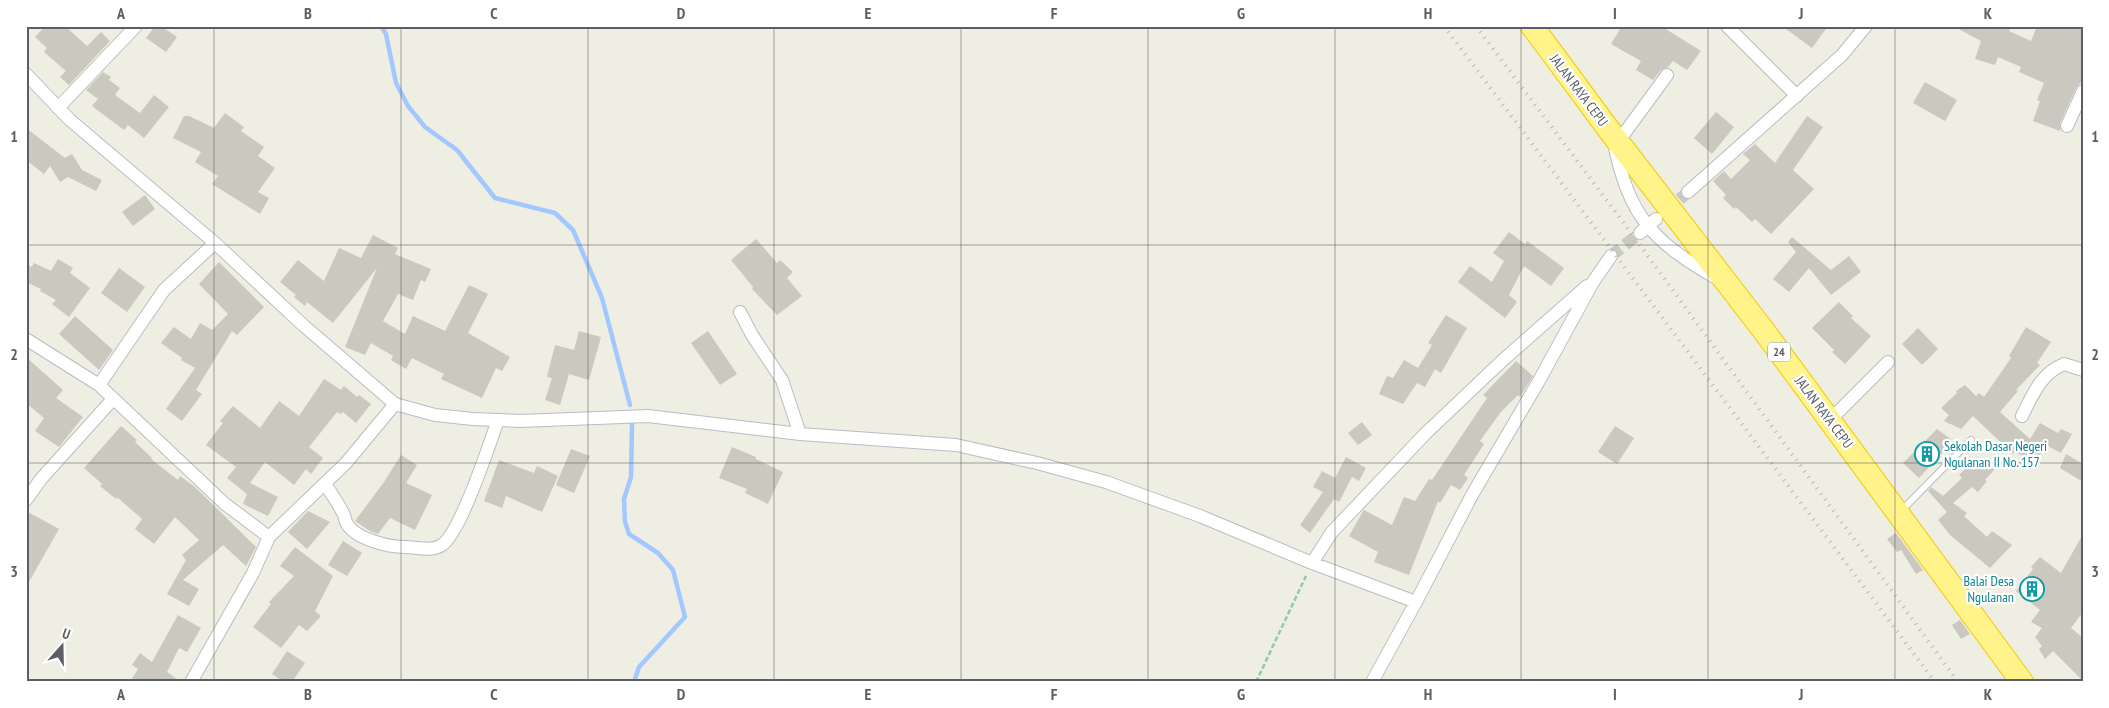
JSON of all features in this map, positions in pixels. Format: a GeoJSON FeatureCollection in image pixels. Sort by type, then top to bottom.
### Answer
{"type":"FeatureCollection","features":[{"type":"Feature","properties":{"kind":"highway","name":"JALAN RAYA CEPU"},"geometry":{"type":"LineString","coordinates":[[1538,29],[1615,138],[1729,285],[2022,682]]}},
{"type":"Feature","properties":{"kind":"street"},"geometry":{"type":"LineString","coordinates":[[58,108],[136,26]]}},
{"type":"Feature","properties":{"kind":"street"},"geometry":{"type":"LineString","coordinates":[[1727,26],[1797,96]]}},
{"type":"Feature","properties":{"kind":"street"},"geometry":{"type":"LineString","coordinates":[[1688,192],[1842,55],[1866,26]]}},
{"type":"Feature","properties":{"kind":"street"},"geometry":{"type":"LineString","coordinates":[[26,74],[70,120],[215,243],[303,325],[394,404],[435,415],[498,420],[520,421],[648,416],[800,434],[956,445],[1037,463],[1106,482],[1200,516],[1312,563],[1416,602]]}},
{"type":"Feature","properties":{"kind":"street"},"geometry":{"type":"LineString","coordinates":[[1667,75],[1615,138],[1626,190],[1635,209],[1648,226],[1681,255],[1729,285]]}},
{"type":"Feature","properties":{"kind":"street"},"geometry":{"type":"LineString","coordinates":[[2067,126],[2083,91]]}},
{"type":"Feature","properties":{"kind":"street"},"geometry":{"type":"LineString","coordinates":[[99,385],[164,290],[215,243]]}},
{"type":"Feature","properties":{"kind":"street"},"geometry":{"type":"LineString","coordinates":[[1372,682],[1472,495],[1540,379],[1593,282],[1611,256]]}},
{"type":"Feature","properties":{"kind":"street"},"geometry":{"type":"LineString","coordinates":[[1312,563],[1332,532],[1425,434],[1503,360],[1593,282]]}},
{"type":"Feature","properties":{"kind":"street"},"geometry":{"type":"LineString","coordinates":[[740,312],[752,335],[782,380],[800,434]]}},
{"type":"Feature","properties":{"kind":"street"},"geometry":{"type":"LineString","coordinates":[[26,339],[99,385],[225,504],[269,537]]}},
{"type":"Feature","properties":{"kind":"street"},"geometry":{"type":"LineString","coordinates":[[1830,420],[1888,362]]}},
{"type":"Feature","properties":{"kind":"street"},"geometry":{"type":"LineString","coordinates":[[2022,416],[2037,388],[2051,370],[2064,364],[2083,370]]}},
{"type":"Feature","properties":{"kind":"street"},"geometry":{"type":"LineString","coordinates":[[26,500],[41,479],[113,399]]}},
{"type":"Feature","properties":{"kind":"street"},"geometry":{"type":"LineString","coordinates":[[191,682],[254,573],[269,537],[346,463],[394,404]]}},
{"type":"Feature","properties":{"kind":"street"},"geometry":{"type":"LineString","coordinates":[[325,484],[344,514],[346,523],[353,530],[368,539],[394,548],[429,549],[442,545],[452,534],[461,517],[498,420]]}},
{"type":"Feature","properties":{"kind":"lane"},"geometry":{"type":"LineString","coordinates":[[1899,513],[1971,440]]}},
{"type":"Feature","properties":{"kind":"path"},"geometry":{"type":"LineString","coordinates":[[1256,682],[1312,563]]}},
{"type":"Feature","properties":{"kind":"building"},"geometry":{"type":"Polygon","coordinates":[[[45,26],[65,26],[87,46],[101,32],[110,41],[69,85],[60,77],[66,71],[44,52],[47,48],[35,37],[45,26]]]}},
{"type":"Feature","properties":{"kind":"building"},"geometry":{"type":"Polygon","coordinates":[[[155,26],[161,26],[177,37],[166,52],[146,38],[155,26]]]}},
{"type":"Feature","properties":{"kind":"building"},"geometry":{"type":"Polygon","coordinates":[[[1622,26],[1661,26],[1701,51],[1687,70],[1673,61],[1668,67],[1661,70],[1653,80],[1636,70],[1641,61],[1611,44],[1622,26]]]}},
{"type":"Feature","properties":{"kind":"building"},"geometry":{"type":"Polygon","coordinates":[[[1782,26],[1828,26],[1812,48],[1782,26]]]}},
{"type":"Feature","properties":{"kind":"building"},"geometry":{"type":"Polygon","coordinates":[[[1953,26],[2011,26],[2009,31],[2031,41],[2037,26],[2083,26],[2083,80],[2076,88],[2060,123],[2060,131],[2033,121],[2040,101],[2037,100],[2044,83],[2019,72],[2021,67],[1998,57],[1995,65],[1975,59],[1981,41],[1953,26]]]}},
{"type":"Feature","properties":{"kind":"building"},"geometry":{"type":"Polygon","coordinates":[[[103,72],[111,77],[109,80],[120,88],[115,95],[140,113],[154,95],[169,107],[144,138],[128,125],[124,130],[92,106],[98,99],[86,90],[103,72]]]}},
{"type":"Feature","properties":{"kind":"building"},"geometry":{"type":"Polygon","coordinates":[[[1925,82],[1957,100],[1945,121],[1913,103],[1925,82]]]}},
{"type":"Feature","properties":{"kind":"building"},"geometry":{"type":"Polygon","coordinates":[[[1716,112],[1734,127],[1712,154],[1694,138],[1716,112]]]}},
{"type":"Feature","properties":{"kind":"building"},"geometry":{"type":"Polygon","coordinates":[[[225,113],[244,127],[241,131],[264,147],[258,156],[275,168],[258,192],[269,198],[260,214],[212,184],[218,176],[195,162],[201,152],[173,138],[184,116],[189,116],[214,128],[225,113]]]}},
{"type":"Feature","properties":{"kind":"building"},"geometry":{"type":"Polygon","coordinates":[[[1807,116],[1823,127],[1793,170],[1814,189],[1771,234],[1755,219],[1752,222],[1736,207],[1734,209],[1723,198],[1726,195],[1713,181],[1724,171],[1731,179],[1750,160],[1743,154],[1755,144],[1775,163],[1807,116]]]}},
{"type":"Feature","properties":{"kind":"building"},"geometry":{"type":"Polygon","coordinates":[[[26,128],[65,158],[72,154],[82,170],[102,180],[96,191],[68,177],[60,182],[50,166],[44,174],[26,160],[26,128]]]}},
{"type":"Feature","properties":{"kind":"building"},"geometry":{"type":"Polygon","coordinates":[[[145,195],[155,209],[133,226],[122,212],[145,195]]]}},
{"type":"Feature","properties":{"kind":"building"},"geometry":{"type":"Polygon","coordinates":[[[1509,232],[1525,244],[1527,241],[1564,268],[1551,286],[1524,266],[1509,295],[1517,302],[1505,318],[1458,282],[1470,266],[1492,282],[1504,261],[1493,253],[1509,232]]]}},
{"type":"Feature","properties":{"kind":"building"},"geometry":{"type":"Polygon","coordinates":[[[373,235],[398,248],[395,254],[431,269],[425,282],[421,280],[413,300],[398,294],[383,321],[405,334],[413,316],[445,331],[469,285],[488,294],[468,333],[510,357],[502,371],[496,368],[482,398],[441,379],[444,374],[412,358],[406,369],[391,360],[393,356],[371,343],[365,355],[345,347],[377,268],[333,323],[307,302],[305,306],[294,297],[296,295],[280,282],[298,260],[324,281],[339,248],[361,258],[373,235]]]}},
{"type":"Feature","properties":{"kind":"building"},"geometry":{"type":"Polygon","coordinates":[[[1792,237],[1831,270],[1849,256],[1861,272],[1831,295],[1809,268],[1789,292],[1773,279],[1796,252],[1788,242],[1792,237]]]}},
{"type":"Feature","properties":{"kind":"building"},"geometry":{"type":"Polygon","coordinates":[[[756,239],[777,263],[780,260],[793,272],[787,278],[802,296],[777,315],[752,289],[753,287],[731,260],[756,239]]]}},
{"type":"Feature","properties":{"kind":"building"},"geometry":{"type":"Polygon","coordinates":[[[58,259],[73,268],[70,273],[90,288],[69,317],[52,304],[56,300],[40,291],[41,289],[26,282],[26,264],[32,267],[34,263],[51,271],[58,259]]]}},
{"type":"Feature","properties":{"kind":"building"},"geometry":{"type":"Polygon","coordinates":[[[219,262],[264,307],[237,335],[232,331],[196,390],[202,394],[182,421],[166,409],[195,368],[181,360],[182,358],[161,343],[174,327],[191,339],[200,323],[212,330],[228,314],[199,284],[219,262]]]}},
{"type":"Feature","properties":{"kind":"building"},"geometry":{"type":"Polygon","coordinates":[[[119,268],[145,287],[127,312],[101,293],[119,268]]]}},
{"type":"Feature","properties":{"kind":"building"},"geometry":{"type":"Polygon","coordinates":[[[1839,302],[1853,316],[1851,318],[1871,336],[1845,364],[1812,328],[1839,302]]]}},
{"type":"Feature","properties":{"kind":"building"},"geometry":{"type":"Polygon","coordinates":[[[1446,315],[1467,328],[1441,373],[1435,369],[1425,387],[1417,383],[1403,404],[1379,394],[1387,376],[1393,378],[1404,360],[1418,368],[1432,345],[1428,343],[1446,315]]]}},
{"type":"Feature","properties":{"kind":"building"},"geometry":{"type":"Polygon","coordinates":[[[75,316],[113,350],[99,370],[59,334],[75,316]]]}},
{"type":"Feature","properties":{"kind":"building"},"geometry":{"type":"Polygon","coordinates":[[[2026,327],[2051,342],[2037,363],[2040,365],[2016,390],[2018,391],[2000,412],[2030,439],[2040,423],[2058,433],[2061,429],[2072,434],[2061,453],[2046,445],[2036,462],[2015,452],[2013,454],[1973,416],[1961,429],[1944,421],[1949,415],[1941,408],[1957,393],[1956,391],[1965,385],[1976,396],[1979,393],[1984,397],[2011,358],[2009,356],[2026,327]]]}},
{"type":"Feature","properties":{"kind":"building"},"geometry":{"type":"Polygon","coordinates":[[[1918,328],[1938,349],[1922,365],[1902,344],[1918,328]]]}},
{"type":"Feature","properties":{"kind":"building"},"geometry":{"type":"Polygon","coordinates":[[[579,331],[601,337],[589,380],[569,374],[560,405],[545,400],[552,378],[547,377],[555,345],[574,350],[579,331]]]}},
{"type":"Feature","properties":{"kind":"building"},"geometry":{"type":"Polygon","coordinates":[[[708,331],[737,374],[720,385],[691,343],[708,331]]]}},
{"type":"Feature","properties":{"kind":"building"},"geometry":{"type":"Polygon","coordinates":[[[26,357],[63,390],[56,398],[83,417],[59,447],[35,431],[44,418],[26,403],[26,357]]]}},
{"type":"Feature","properties":{"kind":"building"},"geometry":{"type":"Polygon","coordinates":[[[1516,361],[1533,376],[1520,397],[1518,395],[1500,413],[1480,441],[1484,444],[1464,475],[1468,478],[1460,490],[1451,485],[1440,503],[1438,501],[1409,575],[1374,562],[1378,552],[1349,536],[1364,510],[1392,525],[1404,497],[1415,501],[1429,479],[1432,480],[1487,398],[1483,395],[1516,361]]]}},
{"type":"Feature","properties":{"kind":"building"},"geometry":{"type":"Polygon","coordinates":[[[324,379],[341,390],[344,386],[357,397],[359,395],[371,404],[356,423],[343,412],[341,414],[337,412],[309,447],[323,458],[311,474],[306,469],[294,485],[265,462],[250,483],[278,497],[268,516],[243,504],[247,494],[227,478],[236,467],[206,445],[223,423],[220,421],[233,406],[260,428],[279,401],[299,416],[324,379]]]}},
{"type":"Feature","properties":{"kind":"building"},"geometry":{"type":"Polygon","coordinates":[[[1362,422],[1372,435],[1358,445],[1348,433],[1362,422]]]}},
{"type":"Feature","properties":{"kind":"building"},"geometry":{"type":"Polygon","coordinates":[[[121,426],[137,440],[135,442],[151,459],[178,480],[180,476],[195,487],[256,547],[246,566],[223,545],[183,580],[199,589],[189,606],[167,594],[186,560],[182,555],[199,540],[175,517],[154,544],[135,529],[142,519],[117,497],[116,499],[100,486],[102,484],[84,468],[121,426]]]}},
{"type":"Feature","properties":{"kind":"building"},"geometry":{"type":"Polygon","coordinates":[[[1615,426],[1634,438],[1617,464],[1598,452],[1615,426]]]}},
{"type":"Feature","properties":{"kind":"building","name":"Sekolah Dasar Negeri Ngulanan II No. 157"},"geometry":{"type":"Polygon","coordinates":[[[1937,429],[1952,440],[1919,478],[1903,463],[1937,429]]]}},
{"type":"Feature","properties":{"kind":"building"},"geometry":{"type":"Polygon","coordinates":[[[732,447],[756,457],[756,459],[783,472],[768,504],[745,493],[747,489],[719,478],[732,447]]]}},
{"type":"Feature","properties":{"kind":"building"},"geometry":{"type":"Polygon","coordinates":[[[571,449],[590,456],[574,493],[556,485],[571,449]]]}},
{"type":"Feature","properties":{"kind":"building"},"geometry":{"type":"Polygon","coordinates":[[[2066,454],[2083,464],[2083,482],[2060,468],[2066,454]]]}},
{"type":"Feature","properties":{"kind":"building"},"geometry":{"type":"Polygon","coordinates":[[[401,455],[417,465],[406,483],[432,495],[415,530],[390,518],[378,534],[355,521],[401,455]]]}},
{"type":"Feature","properties":{"kind":"building"},"geometry":{"type":"Polygon","coordinates":[[[1346,457],[1366,468],[1359,481],[1352,477],[1339,502],[1334,499],[1310,533],[1300,525],[1323,492],[1313,487],[1322,471],[1335,478],[1346,457]]]}},
{"type":"Feature","properties":{"kind":"building"},"geometry":{"type":"Polygon","coordinates":[[[1977,457],[1995,469],[1985,480],[1987,481],[1978,492],[1972,487],[1953,503],[1967,513],[1964,516],[1987,537],[1992,531],[2012,545],[1990,568],[1950,535],[1938,520],[1947,512],[1928,491],[1931,487],[1943,496],[1962,478],[1959,475],[1977,457]]]}},
{"type":"Feature","properties":{"kind":"building"},"geometry":{"type":"Polygon","coordinates":[[[499,460],[534,473],[537,466],[558,476],[542,512],[506,496],[502,508],[484,501],[499,460]]]}},
{"type":"Feature","properties":{"kind":"building"},"geometry":{"type":"Polygon","coordinates":[[[308,511],[330,522],[307,549],[288,532],[308,511]]]}},
{"type":"Feature","properties":{"kind":"building"},"geometry":{"type":"Polygon","coordinates":[[[30,513],[59,529],[26,587],[26,519],[30,513]]]}},
{"type":"Feature","properties":{"kind":"building"},"geometry":{"type":"Polygon","coordinates":[[[1896,533],[1923,570],[1916,574],[1901,550],[1897,552],[1887,539],[1896,533]]]}},
{"type":"Feature","properties":{"kind":"building"},"geometry":{"type":"Polygon","coordinates":[[[2083,534],[2083,612],[2071,628],[2083,638],[2083,681],[2053,651],[2045,659],[2039,649],[2042,646],[2035,637],[2042,628],[2031,622],[2040,610],[2016,591],[2033,569],[2031,567],[2040,557],[2061,573],[2083,534]]]}},
{"type":"Feature","properties":{"kind":"building"},"geometry":{"type":"Polygon","coordinates":[[[343,541],[362,553],[347,576],[328,565],[343,541]]]}},
{"type":"Feature","properties":{"kind":"building"},"geometry":{"type":"Polygon","coordinates":[[[295,547],[333,576],[315,611],[321,616],[307,631],[299,625],[281,648],[253,627],[271,604],[269,602],[294,576],[280,566],[295,547]]]}},
{"type":"Feature","properties":{"kind":"building"},"geometry":{"type":"Polygon","coordinates":[[[178,615],[201,628],[187,652],[179,648],[167,672],[181,682],[130,682],[138,669],[132,665],[140,653],[152,662],[178,615]]]}},
{"type":"Feature","properties":{"kind":"building"},"geometry":{"type":"Polygon","coordinates":[[[1960,620],[1970,634],[1961,639],[1952,625],[1960,620]]]}},
{"type":"Feature","properties":{"kind":"building"},"geometry":{"type":"Polygon","coordinates":[[[287,651],[305,663],[292,682],[284,682],[272,674],[287,651]]]}},
{"type":"Feature","properties":{"kind":"waterway"},"geometry":{"type":"LineString","coordinates":[[381,26],[386,34],[396,83],[408,106],[425,127],[457,150],[495,198],[555,213],[573,230],[602,298],[630,405]]}},
{"type":"Feature","properties":{"kind":"waterway"},"geometry":{"type":"LineString","coordinates":[[632,425],[631,477],[624,499],[625,522],[629,534],[658,553],[673,570],[685,617],[639,667],[634,682]]}},
{"type":"Feature","properties":{"kind":"tunnel"},"geometry":{"type":"LineString","coordinates":[[1666,211],[1688,192]]}},
{"type":"Feature","properties":{"kind":"tunnel"},"geometry":{"type":"LineString","coordinates":[[1611,256],[1640,233]]}},
{"type":"Feature","properties":{"kind":"railway"},"geometry":{"type":"LineString","coordinates":[[1444,26],[1935,682]]}},
{"type":"Feature","properties":{"kind":"railway"},"geometry":{"type":"LineString","coordinates":[[1476,26],[1626,226],[1958,682]]}},
{"type":"Feature","properties":{"kind":"place","name":"Sekolah Dasar Negeri Ngulanan II No. 157"},"geometry":{"type":"Point","coordinates":[1927,454]}},
{"type":"Feature","properties":{"kind":"place","name":"Balai Desa Ngulanan"},"geometry":{"type":"Point","coordinates":[2032,589]}}]}
